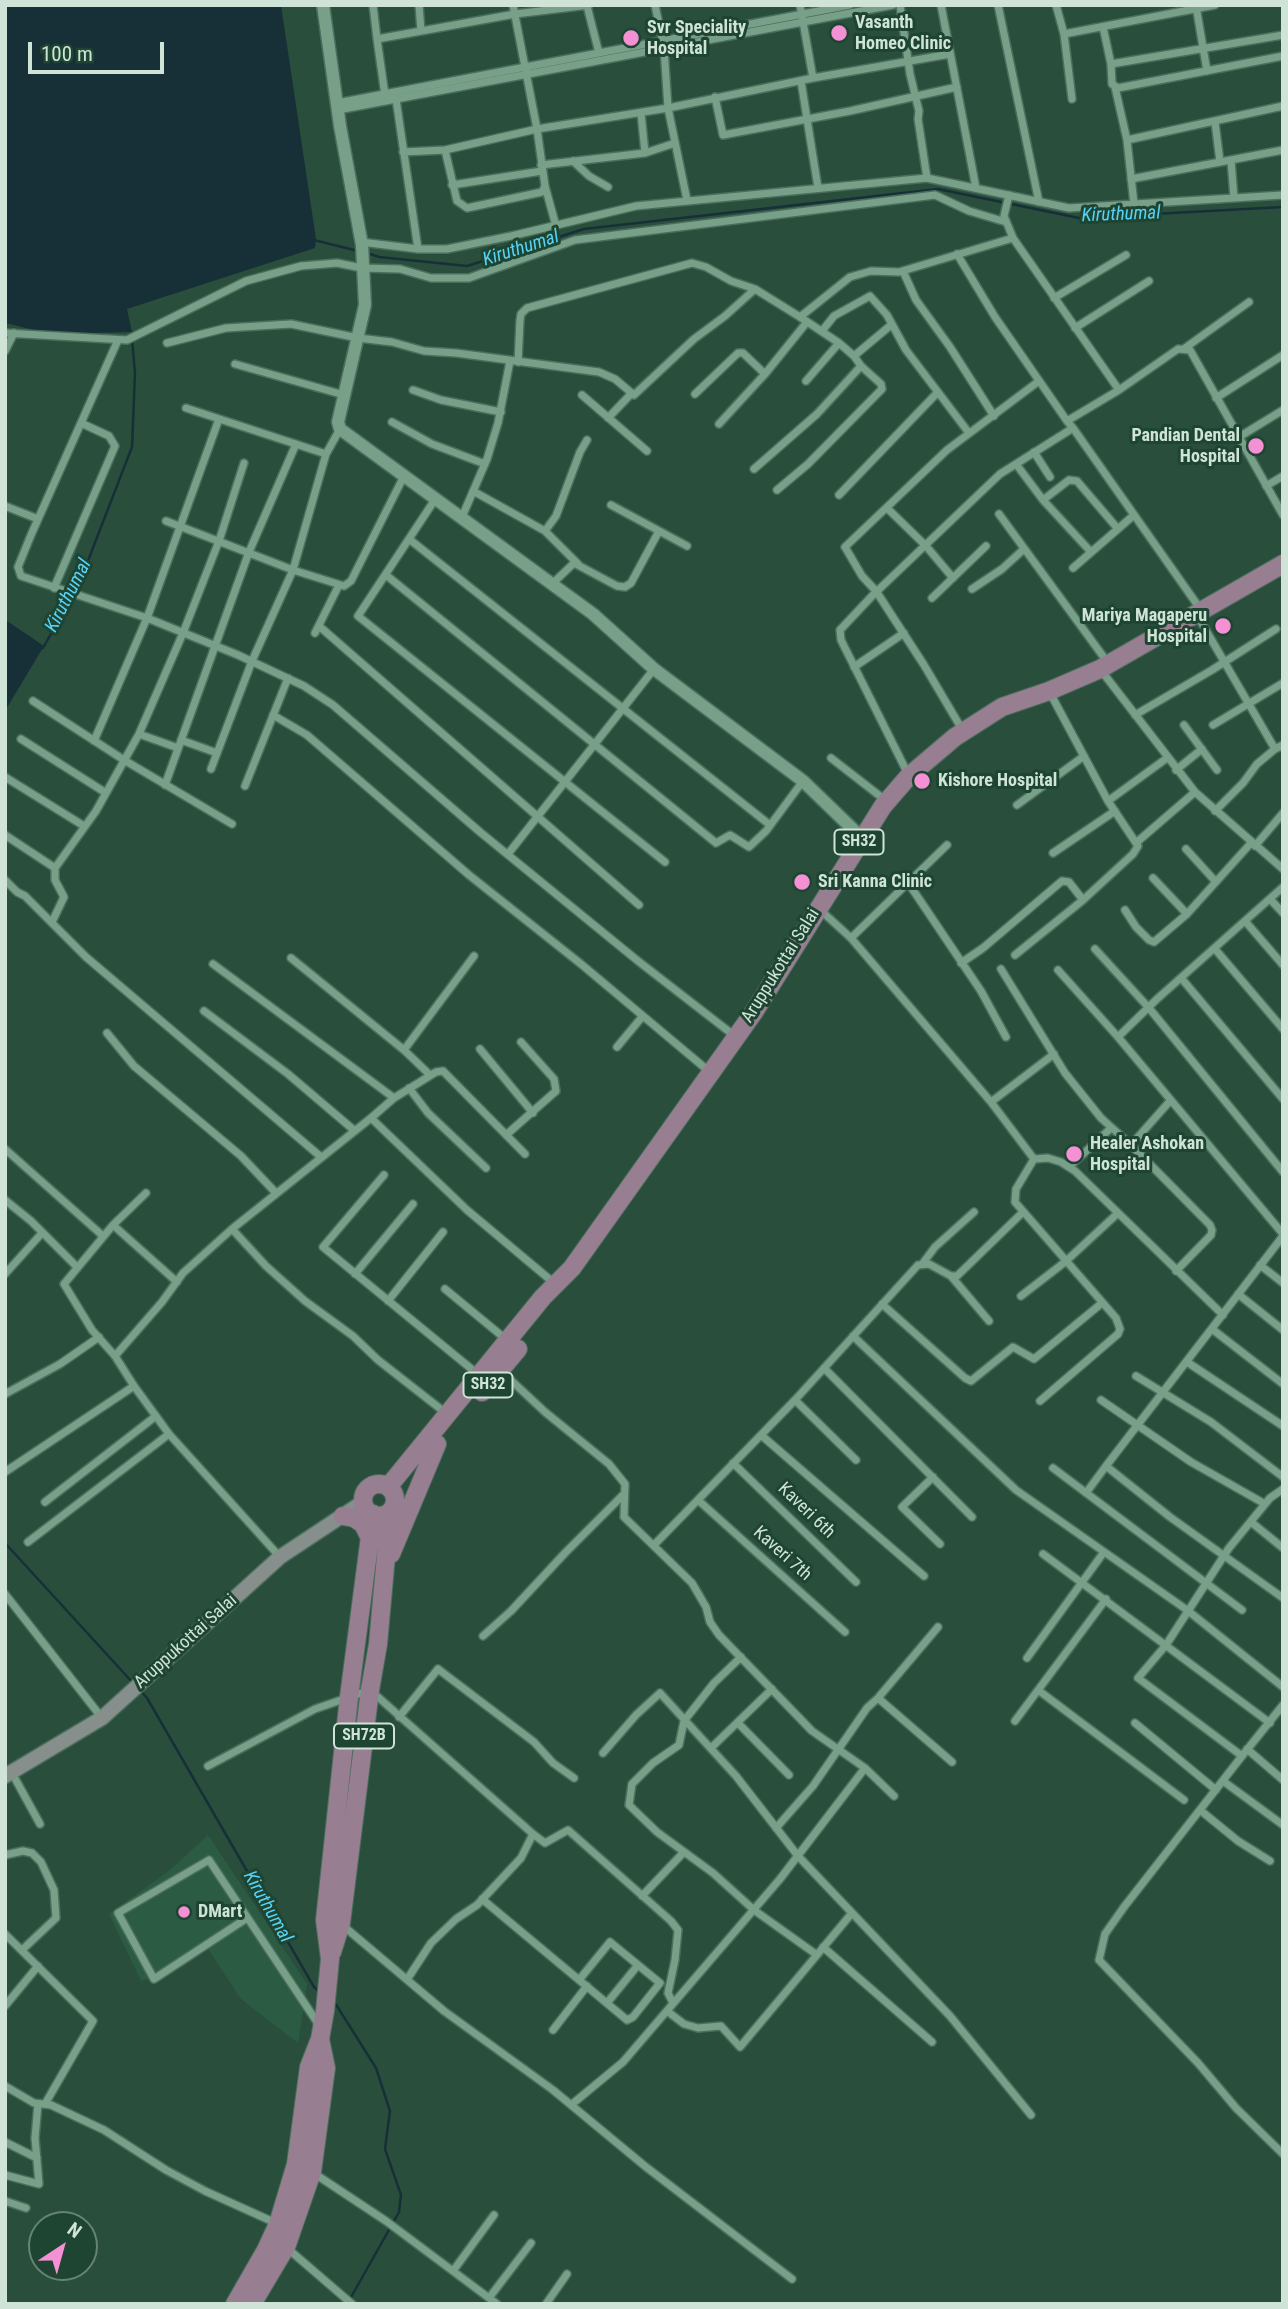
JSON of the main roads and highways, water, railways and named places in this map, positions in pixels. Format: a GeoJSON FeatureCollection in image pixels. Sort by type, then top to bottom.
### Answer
{"type":"FeatureCollection","features":[{"type":"Feature","properties":{"kind":"main road","name":"Aruppukottai Salai"},"geometry":{"type":"LineString","coordinates":[[382,1502],[447,1414],[555,1284],[572,1268],[737,1037],[862,838],[887,801],[909,776],[1002,707],[1049,691],[1104,666],[1283,564]]}},
{"type":"Feature","properties":{"kind":"main road","name":"Aruppukottai Salai"},"geometry":{"type":"LineString","coordinates":[[9,1775],[102,1718],[280,1557],[343,1516],[382,1502],[500,1371],[563,1290],[572,1268]]}},
{"type":"Feature","properties":{"kind":"main road"},"geometry":{"type":"LineString","coordinates":[[385,1569],[437,1444]]}},
{"type":"Feature","properties":{"kind":"main road","name":"SH72B"},"geometry":{"type":"LineString","coordinates":[[253,2304],[286,2247],[326,2068],[322,2026],[330,1959],[325,1920],[349,1697],[370,1538],[382,1502]]}},
{"type":"Feature","properties":{"kind":"main road","name":"SH72B"},"geometry":{"type":"LineString","coordinates":[[330,1959],[341,1923],[378,1644],[385,1569],[382,1502]]}},
{"type":"Feature","properties":{"kind":"main road"},"geometry":{"type":"LineString","coordinates":[[343,1516],[354,1518],[363,1524],[370,1538]]}},
{"type":"Feature","properties":{"kind":"main road","name":"SH72B"},"geometry":{"type":"LineString","coordinates":[[235,2304],[266,2250],[304,2168]]}},
{"type":"Feature","properties":{"kind":"water"},"geometry":{"type":"Polygon","coordinates":[[[5,5],[281,5],[316,239],[315,248],[127,309],[132,332],[51,334],[5,323],[5,5]]]}},
{"type":"Feature","properties":{"kind":"water"},"geometry":{"type":"Polygon","coordinates":[[[7,621],[44,646],[5,711],[5,623],[7,621]]]}},
{"type":"Feature","properties":{"kind":"waterway","name":"Kiruthumal"},"geometry":{"type":"LineString","coordinates":[[367,253],[379,257],[467,266],[584,229],[938,189],[1079,218],[1283,207]]}},
{"type":"Feature","properties":{"kind":"waterway","name":"Kiruthumal"},"geometry":{"type":"LineString","coordinates":[[314,240],[358,251]]}},
{"type":"Feature","properties":{"kind":"waterway","name":"Kiruthumal"},"geometry":{"type":"LineString","coordinates":[[43,648],[79,584],[132,447],[135,373],[132,339]]}},
{"type":"Feature","properties":{"kind":"waterway","name":"Kiruthumal"},"geometry":{"type":"LineString","coordinates":[[5,1543],[133,1683]]}},
{"type":"Feature","properties":{"kind":"waterway","name":"Kiruthumal"},"geometry":{"type":"LineString","coordinates":[[140,1690],[314,1987],[321,1993]]}},
{"type":"Feature","properties":{"kind":"waterway","name":"Kiruthumal"},"geometry":{"type":"LineString","coordinates":[[332,2001],[376,2068],[390,2111],[385,2149],[401,2195],[399,2212],[350,2299]]}},
{"type":"Feature","properties":{"kind":"place","name":"Vasanth Homeo Clinic"},"geometry":{"type":"Point","coordinates":[839,33]}},
{"type":"Feature","properties":{"kind":"place","name":"Svr Speciality Hospital"},"geometry":{"type":"Point","coordinates":[631,38]}},
{"type":"Feature","properties":{"kind":"place","name":"Pandian Dental Hospital"},"geometry":{"type":"Point","coordinates":[1256,446]}},
{"type":"Feature","properties":{"kind":"place","name":"Mariya Magaperu Hospital"},"geometry":{"type":"Point","coordinates":[1223,626]}},
{"type":"Feature","properties":{"kind":"place","name":"Kishore Hospital"},"geometry":{"type":"Point","coordinates":[922,781]}},
{"type":"Feature","properties":{"kind":"place","name":"Sri Kanna Clinic"},"geometry":{"type":"Point","coordinates":[802,882]}},
{"type":"Feature","properties":{"kind":"place","name":"Healer Ashokan Hospital"},"geometry":{"type":"Point","coordinates":[1074,1154]}},
{"type":"Feature","properties":{"kind":"place","name":"DMart"},"geometry":{"type":"Point","coordinates":[184,1912]}}]}
